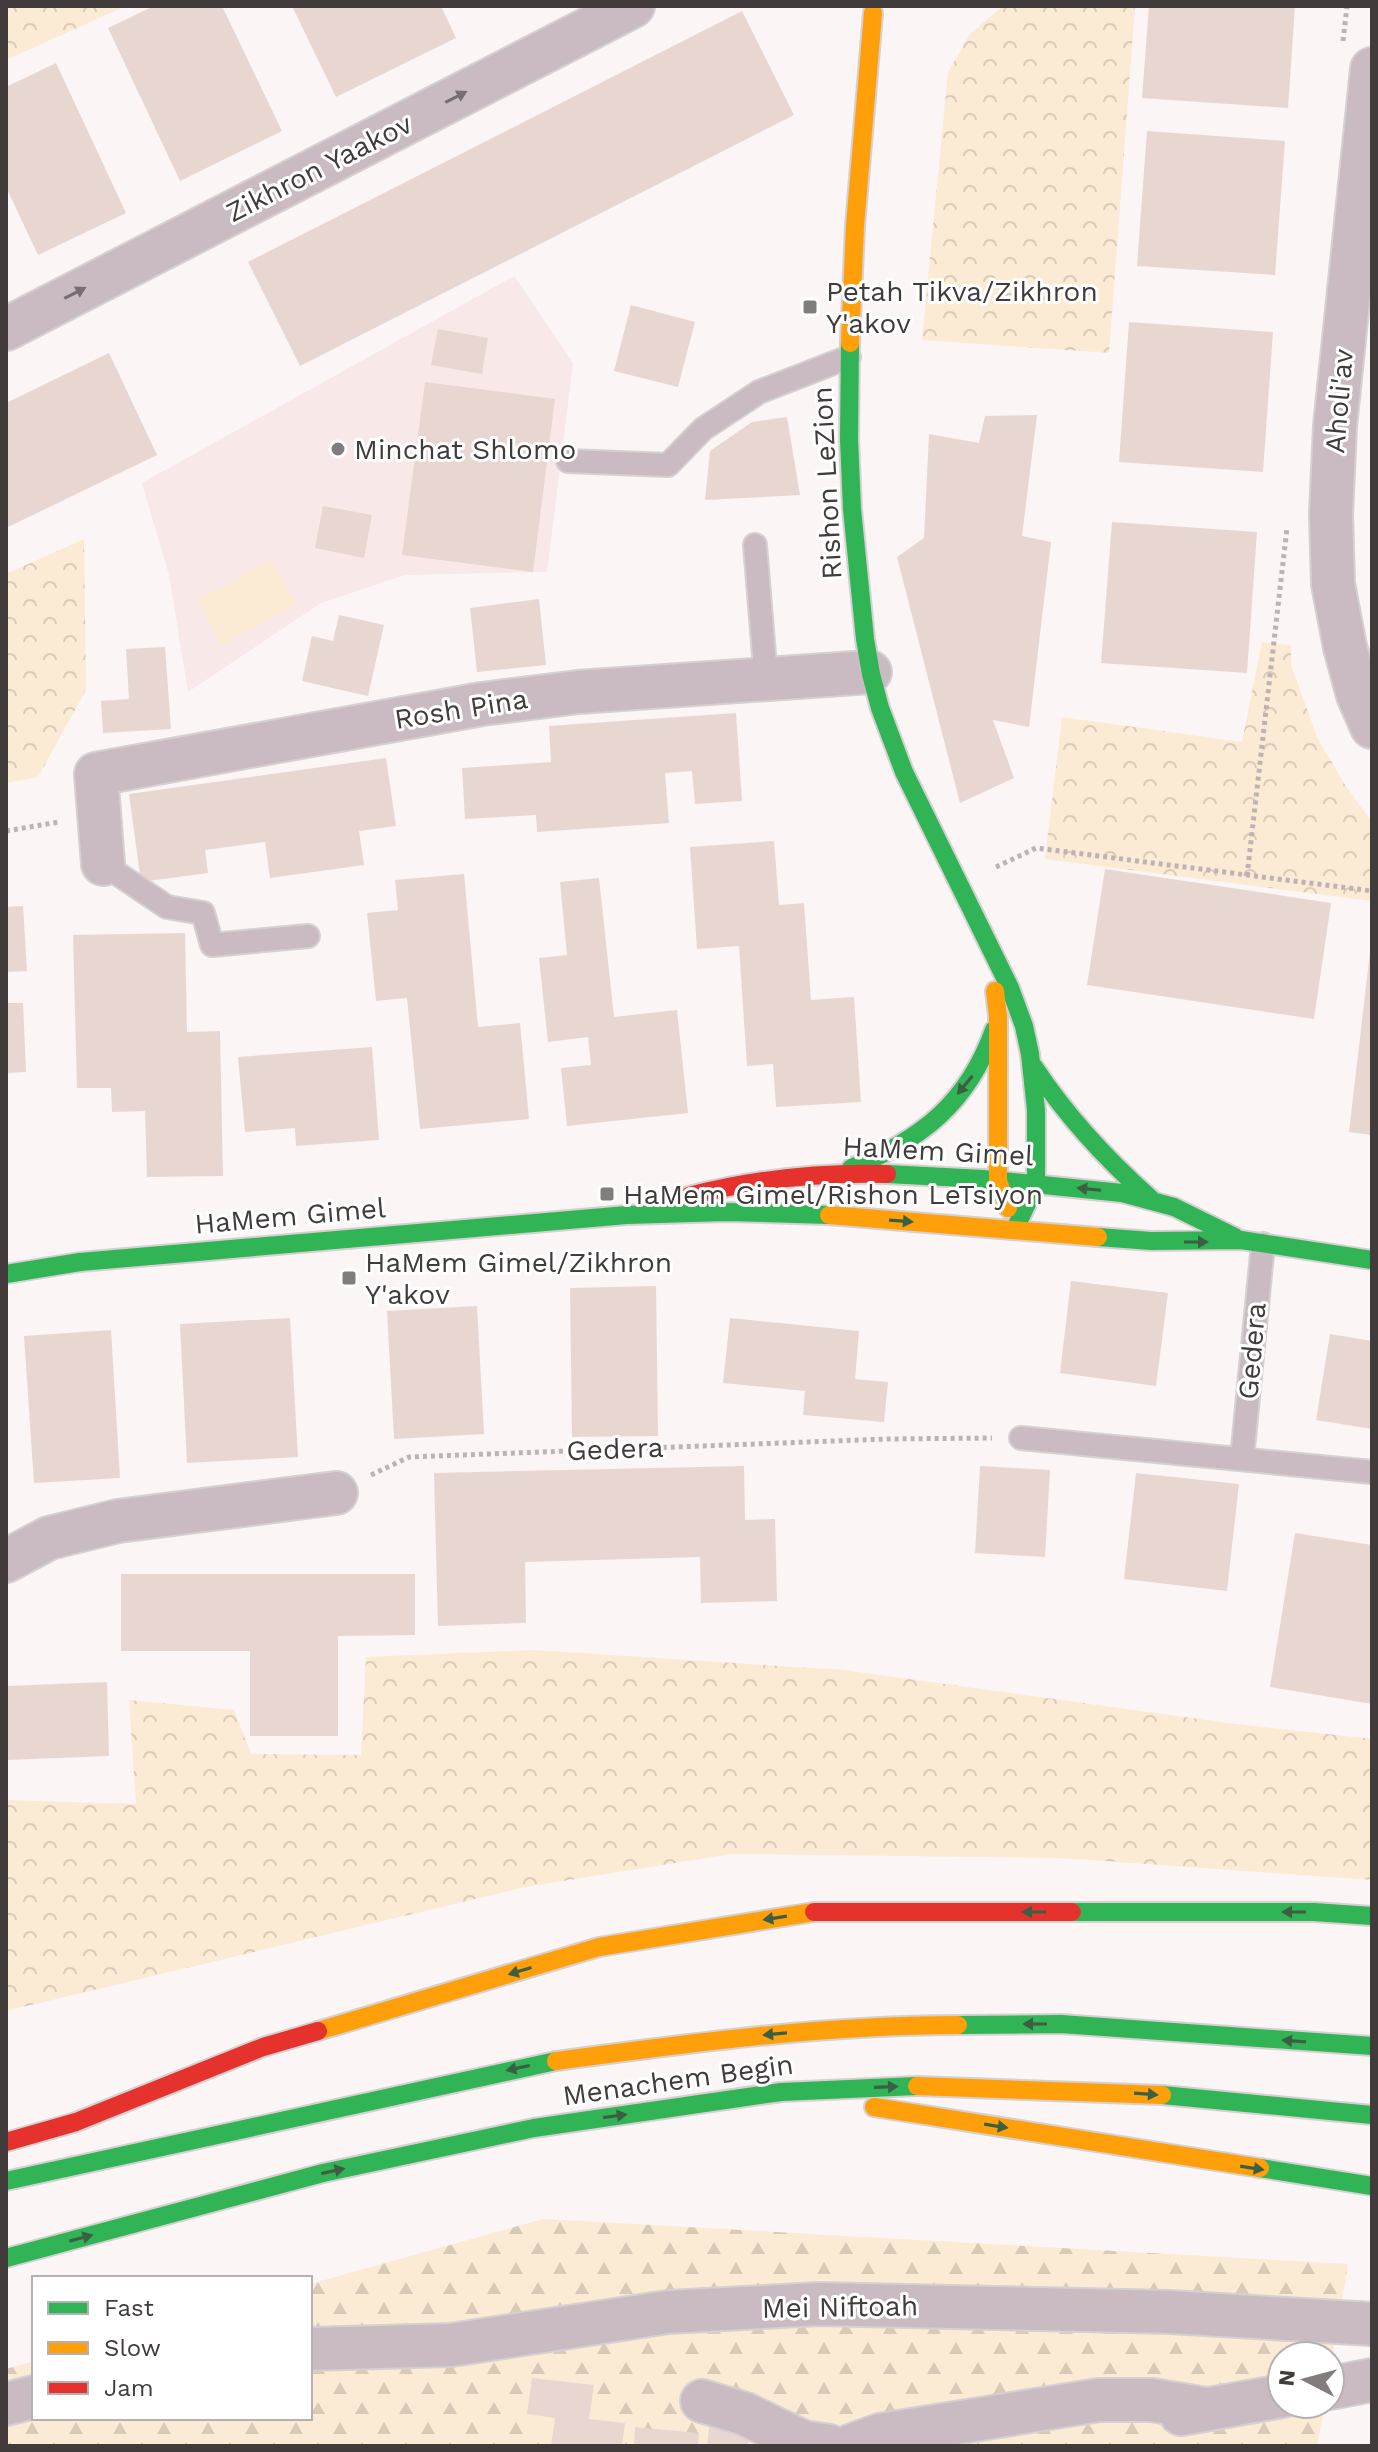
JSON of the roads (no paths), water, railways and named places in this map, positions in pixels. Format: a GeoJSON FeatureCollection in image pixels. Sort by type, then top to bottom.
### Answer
{"type":"FeatureCollection","features":[{"type":"Feature","properties":{"kind":"main road","name":"Rishon LeZion"},"geometry":{"type":"LineString","coordinates":[[849,10],[879,12],[855,227],[849,357],[848,461],[856,561],[870,672],[912,795],[1011,991],[1023,1024],[1032,1065],[1036,1110],[1035,1184],[1015,1229]]}},
{"type":"Feature","properties":{"kind":"main road","name":"Rishon LeZion"},"geometry":{"type":"LineString","coordinates":[[979,927],[989,956],[998,1016],[998,1181],[1015,1229]]}},
{"type":"Feature","properties":{"kind":"main road"},"geometry":{"type":"LineString","coordinates":[[842,1172],[901,1146],[944,1110],[975,1073],[988,1051],[998,1016]]}},
{"type":"Feature","properties":{"kind":"main road"},"geometry":{"type":"LineString","coordinates":[[1032,1065],[1051,1095],[1091,1145],[1151,1199]]}},
{"type":"Feature","properties":{"kind":"main road","name":"HaMem Gimel"},"geometry":{"type":"LineString","coordinates":[[627,1215],[746,1182],[795,1175],[894,1172],[1108,1191],[1151,1199],[1252,1242]]}},
{"type":"Feature","properties":{"kind":"main road","name":"HaMem Gimel"},"geometry":{"type":"LineString","coordinates":[[6,1274],[80,1262],[627,1215],[726,1212],[805,1213],[1151,1241],[1252,1242],[1372,1260]]}},
{"type":"Feature","properties":{"kind":"main road"},"geometry":{"type":"LineString","coordinates":[[6,2142],[76,2122],[263,2047],[599,1947],[676,1934],[815,1912],[1314,1912],[1372,1916]]}},
{"type":"Feature","properties":{"kind":"main road","name":"Menachem Begin"},"geometry":{"type":"LineString","coordinates":[[6,2181],[543,2063],[720,2039],[891,2025],[1061,2024],[1372,2046]]}},
{"type":"Feature","properties":{"kind":"main road","name":"Menachem Begin"},"geometry":{"type":"LineString","coordinates":[[6,2258],[323,2173],[534,2128],[781,2092],[931,2085],[1142,2093],[1372,2115]]}},
{"type":"Feature","properties":{"kind":"main road"},"geometry":{"type":"LineString","coordinates":[[781,2092],[1372,2186]]}},
{"type":"Feature","properties":{"kind":"street","name":"Zikhron Yaakov"},"geometry":{"type":"LineString","coordinates":[[6,329],[633,6]]}},
{"type":"Feature","properties":{"kind":"street","name":"Aholi'av"},"geometry":{"type":"LineString","coordinates":[[1372,69],[1335,426],[1331,514],[1333,584],[1348,659],[1358,695],[1372,727]]}},
{"type":"Feature","properties":{"kind":"street","name":"Rosh Pina"},"geometry":{"type":"LineString","coordinates":[[103,864],[96,774],[482,704],[578,692],[870,672]]}},
{"type":"Feature","properties":{"kind":"street"},"geometry":{"type":"LineString","coordinates":[[6,1561],[49,1538],[118,1521],[336,1493]]}},
{"type":"Feature","properties":{"kind":"street","name":"Mei Niftoah"},"geometry":{"type":"LineString","coordinates":[[312,2349],[451,2345],[668,2312],[819,2304],[1170,2312],[1372,2324]]}},
{"type":"Feature","properties":{"kind":"street"},"geometry":{"type":"LineString","coordinates":[[1346,2385],[1372,2380]]}},
{"type":"Feature","properties":{"kind":"street"},"geometry":{"type":"LineString","coordinates":[[6,2404],[32,2398]]}},
{"type":"Feature","properties":{"kind":"street"},"geometry":{"type":"LineString","coordinates":[[1147,2421],[1266,2399]]}},
{"type":"Feature","properties":{"kind":"street"},"geometry":{"type":"LineString","coordinates":[[850,2446],[880,2435],[1099,2400],[1152,2400],[1206,2409]]}},
{"type":"Feature","properties":{"kind":"street"},"geometry":{"type":"LineString","coordinates":[[702,2401],[745,2414],[803,2442],[829,2446]]}},
{"type":"Feature","properties":{"kind":"lane"},"geometry":{"type":"LineString","coordinates":[[568,461],[668,465],[703,429],[759,392],[849,357]]}},
{"type":"Feature","properties":{"kind":"lane"},"geometry":{"type":"LineString","coordinates":[[755,545],[766,679]]}},
{"type":"Feature","properties":{"kind":"lane"},"geometry":{"type":"LineString","coordinates":[[103,864],[167,907],[203,913],[212,945],[308,936]]}},
{"type":"Feature","properties":{"kind":"lane","name":"Gedera"},"geometry":{"type":"LineString","coordinates":[[1242,1458],[1252,1242]]}},
{"type":"Feature","properties":{"kind":"lane"},"geometry":{"type":"LineString","coordinates":[[1021,1438],[1372,1472]]}},
{"type":"Feature","properties":{"kind":"place","name":"Petah Tikva/Zikhron Y'akov"},"geometry":{"type":"Point","coordinates":[810,307]}},
{"type":"Feature","properties":{"kind":"place","name":"Minchat Shlomo"},"geometry":{"type":"Point","coordinates":[338,449]}},
{"type":"Feature","properties":{"kind":"place","name":"HaMem Gimel/Rishon LeTsiyon"},"geometry":{"type":"Point","coordinates":[607,1194]}},
{"type":"Feature","properties":{"kind":"place","name":"HaMem Gimel/Zikhron Y'akov"},"geometry":{"type":"Point","coordinates":[349,1278]}}]}
